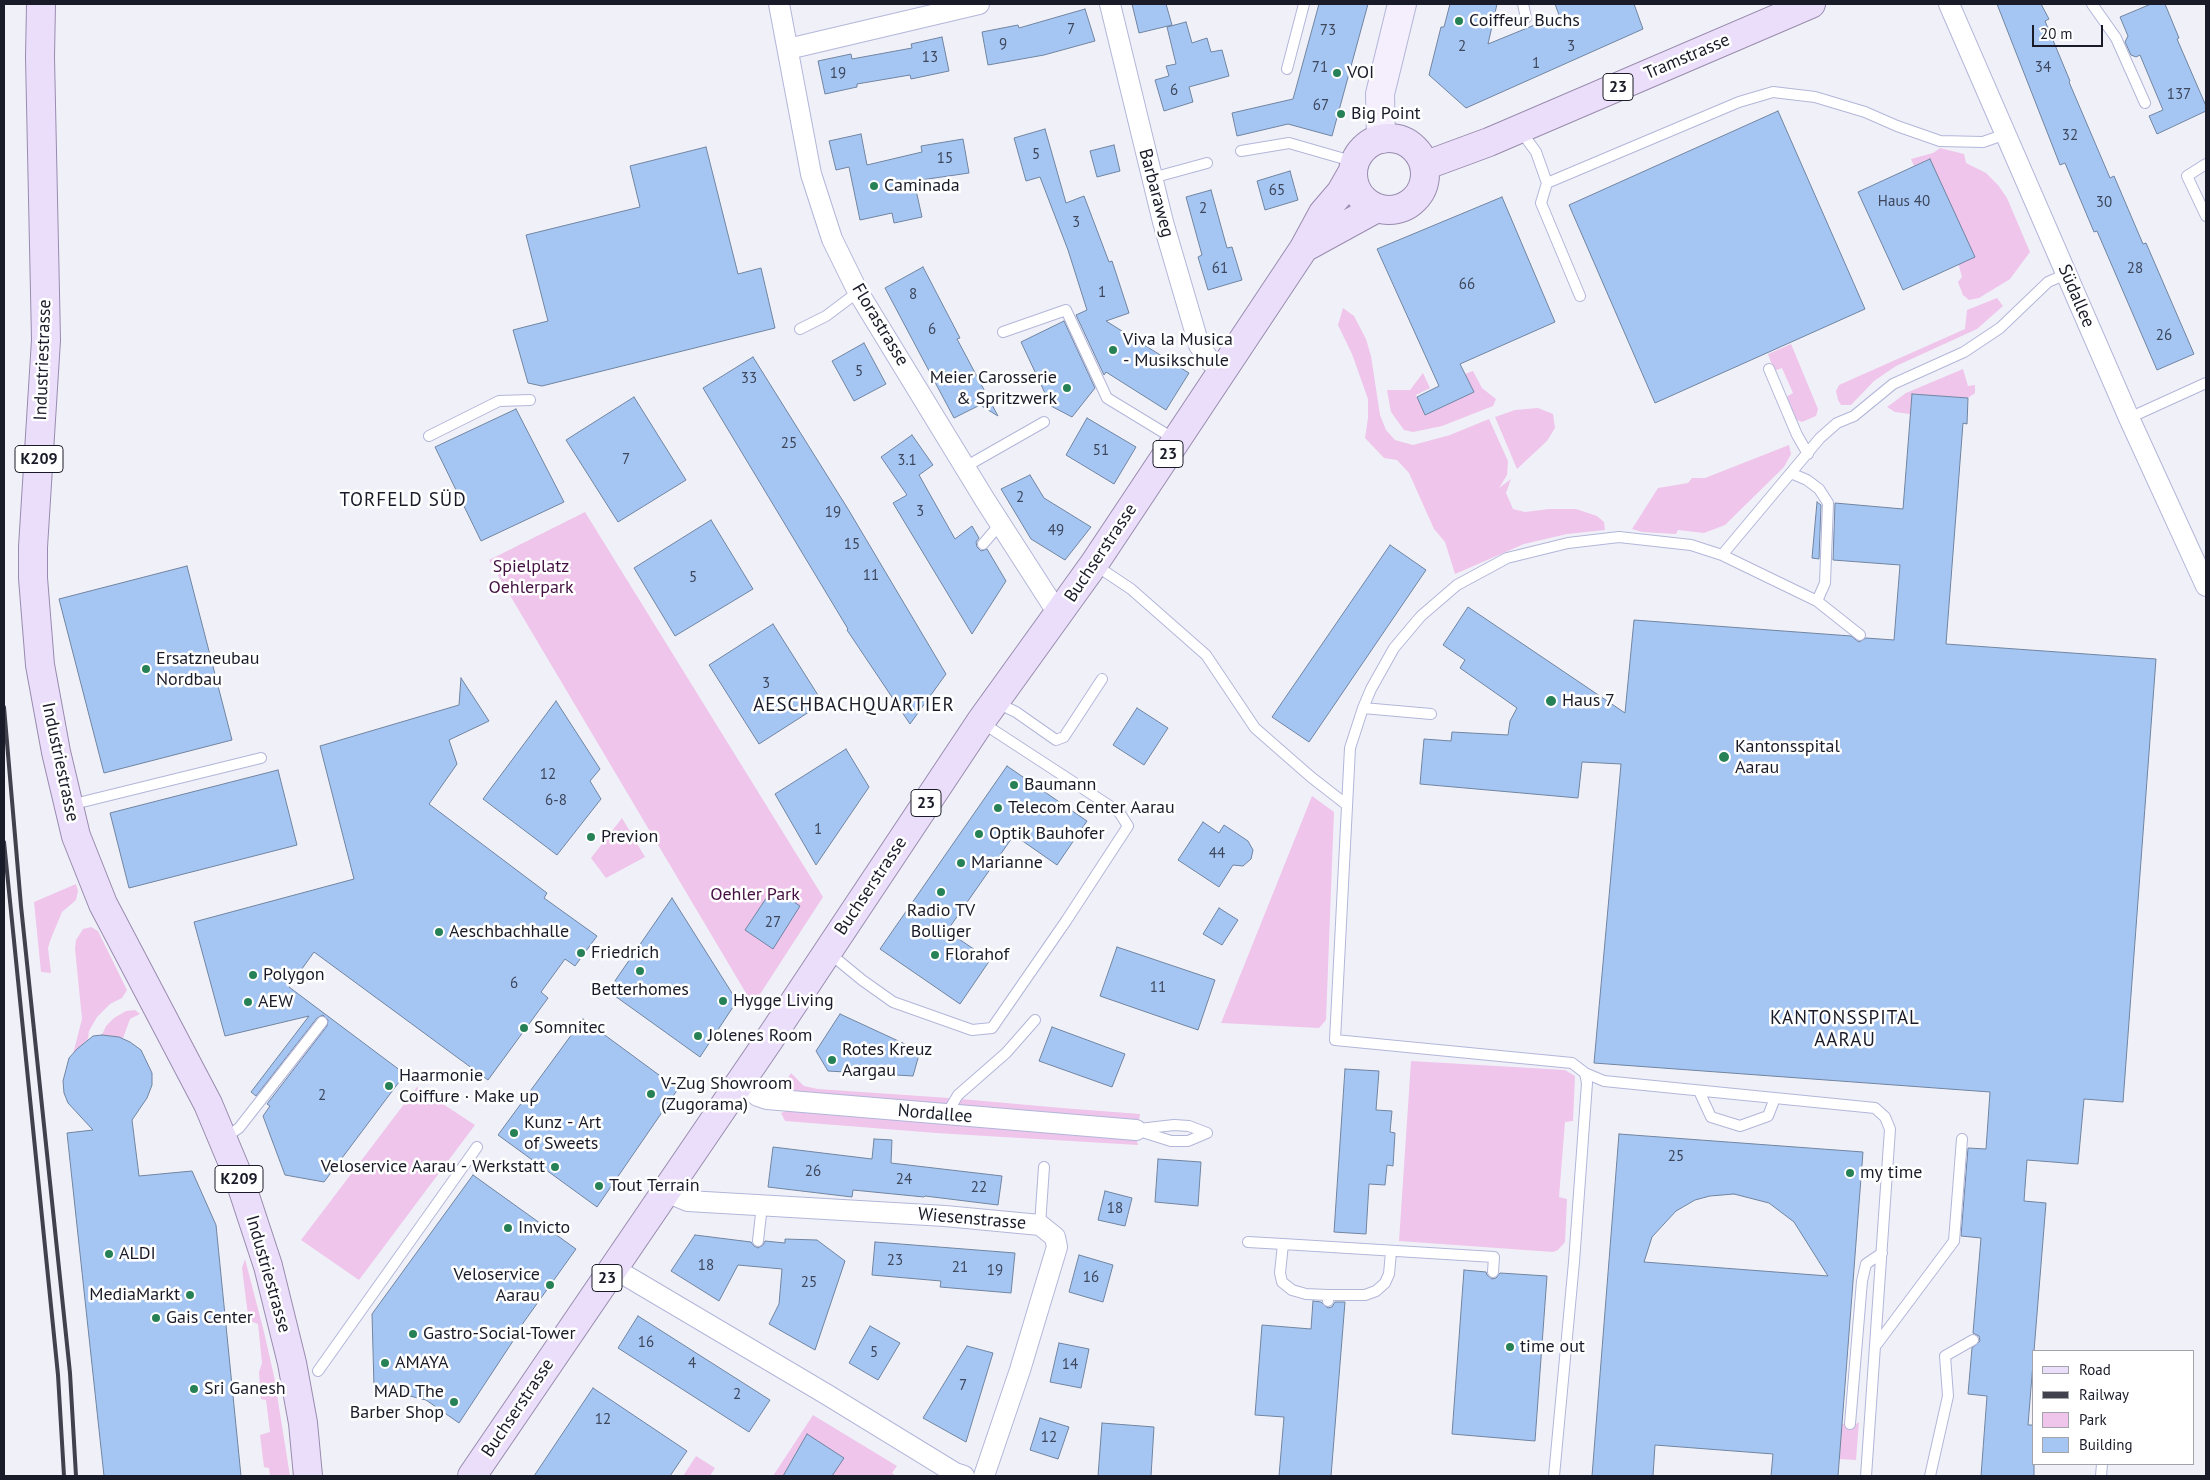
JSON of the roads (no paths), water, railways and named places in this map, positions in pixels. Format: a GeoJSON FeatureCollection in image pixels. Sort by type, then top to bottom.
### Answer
{"type":"FeatureCollection","features":[{"type":"Feature","properties":{"kind":"main road","name":"Industriestrasse"},"geometry":{"type":"LineString","coordinates":[[42,4],[40,58],[46,340],[33,546],[33,578],[40,665],[56,752],[76,836],[104,904],[208,1104],[239,1178],[270,1276],[292,1363],[310,1474]]}},
{"type":"Feature","properties":{"kind":"main road"},"geometry":{"type":"LineString","coordinates":[[1402,4],[1380,94],[1381,139],[1392,138],[1403,141],[1413,147],[1420,156],[1424,166]]}},
{"type":"Feature","properties":{"kind":"main road","name":"Tramstrasse"},"geometry":{"type":"LineString","coordinates":[[1424,166],[1519,129],[1811,4]]}},
{"type":"Feature","properties":{"kind":"main road","name":"23"},"geometry":{"type":"LineString","coordinates":[[1354,167],[1361,152],[1370,144],[1381,139]]}},
{"type":"Feature","properties":{"kind":"main road","name":"23"},"geometry":{"type":"LineString","coordinates":[[1377,208],[1396,210],[1413,201],[1424,185],[1424,166]]}},
{"type":"Feature","properties":{"kind":"main road"},"geometry":{"type":"LineString","coordinates":[[1354,167],[1354,183],[1359,194],[1377,208]]}},
{"type":"Feature","properties":{"kind":"main road","name":"Buchserstrasse"},"geometry":{"type":"LineString","coordinates":[[472,1476],[666,1192],[1026,656],[1059,615],[1094,564],[1304,248],[1354,167]]}},
{"type":"Feature","properties":{"kind":"main road","name":"Buchserstrasse"},"geometry":{"type":"LineString","coordinates":[[1304,248],[1377,208]]}},
{"type":"Feature","properties":{"kind":"street","name":"Florastrasse"},"geometry":{"type":"LineString","coordinates":[[779,4],[811,174],[821,210],[832,239],[858,292],[965,467],[1059,615]]}},
{"type":"Feature","properties":{"kind":"street"},"geometry":{"type":"LineString","coordinates":[[788,49],[979,4]]}},
{"type":"Feature","properties":{"kind":"street","name":"Barbaraweg"},"geometry":{"type":"LineString","coordinates":[[1110,4],[1152,178],[1199,345],[1210,361],[1222,372]]}},
{"type":"Feature","properties":{"kind":"street","name":"Südallee"},"geometry":{"type":"LineString","coordinates":[[1949,4],[2129,418],[2206,586]]}},
{"type":"Feature","properties":{"kind":"street","name":"Nordallee"},"geometry":{"type":"LineString","coordinates":[[740,1082],[758,1096],[767,1099],[1136,1130]]}},
{"type":"Feature","properties":{"kind":"street","name":"Wiesenstrasse"},"geometry":{"type":"LineString","coordinates":[[666,1192],[688,1201],[945,1216],[1040,1225],[1055,1236],[1058,1247],[1020,1370],[984,1476]]}},
{"type":"Feature","properties":{"kind":"street"},"geometry":{"type":"LineString","coordinates":[[613,1268],[820,1390],[955,1473],[964,1476]]}},
{"type":"Feature","properties":{"kind":"lane"},"geometry":{"type":"LineString","coordinates":[[1287,69],[1304,4]]}},
{"type":"Feature","properties":{"kind":"lane"},"geometry":{"type":"LineString","coordinates":[[1523,4],[1526,18]]}},
{"type":"Feature","properties":{"kind":"lane"},"geometry":{"type":"LineString","coordinates":[[2092,4],[2116,38],[2145,104]]}},
{"type":"Feature","properties":{"kind":"lane"},"geometry":{"type":"LineString","coordinates":[[1547,183],[1739,102],[1773,92],[1823,99],[1865,112],[1897,126],[1940,141],[1984,142],[2006,134]]}},
{"type":"Feature","properties":{"kind":"lane"},"geometry":{"type":"LineString","coordinates":[[1519,129],[1536,152],[1547,183],[1541,203],[1580,296]]}},
{"type":"Feature","properties":{"kind":"lane"},"geometry":{"type":"LineString","coordinates":[[1241,151],[1289,143],[1354,167]]}},
{"type":"Feature","properties":{"kind":"lane"},"geometry":{"type":"LineString","coordinates":[[1152,178],[1207,163]]}},
{"type":"Feature","properties":{"kind":"lane"},"geometry":{"type":"LineString","coordinates":[[2206,164],[2187,176],[2206,216]]}},
{"type":"Feature","properties":{"kind":"lane"},"geometry":{"type":"LineString","coordinates":[[1722,555],[1793,474],[1820,438],[1837,423],[1860,412],[1893,384],[1964,352],[2000,328],[2048,282],[2066,274]]}},
{"type":"Feature","properties":{"kind":"lane"},"geometry":{"type":"LineString","coordinates":[[800,329],[826,316],[858,292]]}},
{"type":"Feature","properties":{"kind":"lane"},"geometry":{"type":"LineString","coordinates":[[1003,332],[1066,310],[1106,398],[1176,440]]}},
{"type":"Feature","properties":{"kind":"lane"},"geometry":{"type":"LineString","coordinates":[[1769,369],[1796,436],[1808,454]]}},
{"type":"Feature","properties":{"kind":"lane"},"geometry":{"type":"LineString","coordinates":[[2129,418],[2206,383]]}},
{"type":"Feature","properties":{"kind":"lane"},"geometry":{"type":"LineString","coordinates":[[429,436],[499,401],[530,400]]}},
{"type":"Feature","properties":{"kind":"lane"},"geometry":{"type":"LineString","coordinates":[[965,467],[1044,422]]}},
{"type":"Feature","properties":{"kind":"lane"},"geometry":{"type":"LineString","coordinates":[[1793,474],[1807,480],[1819,489],[1828,503],[1825,582],[1817,601]]}},
{"type":"Feature","properties":{"kind":"lane"},"geometry":{"type":"LineString","coordinates":[[983,544],[1001,524]]}},
{"type":"Feature","properties":{"kind":"lane"},"geometry":{"type":"LineString","coordinates":[[1860,635],[1817,601],[1722,555],[1692,545],[1619,537],[1568,543],[1507,558],[1457,585],[1421,616],[1394,648],[1371,689],[1350,748],[1336,1040],[1572,1063],[1585,1073],[1604,1081],[1875,1108],[1885,1117],[1890,1129],[1866,1476]]}},
{"type":"Feature","properties":{"kind":"lane"},"geometry":{"type":"LineString","coordinates":[[1094,564],[1131,589],[1206,655],[1255,728],[1311,777],[1347,805]]}},
{"type":"Feature","properties":{"kind":"lane"},"geometry":{"type":"LineString","coordinates":[[988,712],[1016,712],[1056,740],[1064,737],[1102,679]]}},
{"type":"Feature","properties":{"kind":"lane"},"geometry":{"type":"LineString","coordinates":[[1363,708],[1431,714]]}},
{"type":"Feature","properties":{"kind":"lane"},"geometry":{"type":"LineString","coordinates":[[827,951],[862,980],[893,1002],[972,1030],[992,1028],[1066,921],[1128,826],[1119,812],[988,712]]}},
{"type":"Feature","properties":{"kind":"lane"},"geometry":{"type":"LineString","coordinates":[[69,805],[261,758]]}},
{"type":"Feature","properties":{"kind":"lane"},"geometry":{"type":"LineString","coordinates":[[946,1115],[958,1095],[1006,1053],[1035,1020]]}},
{"type":"Feature","properties":{"kind":"lane"},"geometry":{"type":"LineString","coordinates":[[223,1139],[244,1121],[322,1022]]}},
{"type":"Feature","properties":{"kind":"lane"},"geometry":{"type":"LineString","coordinates":[[1554,1476],[1575,1252],[1588,1083],[1585,1073]]}},
{"type":"Feature","properties":{"kind":"lane"},"geometry":{"type":"LineString","coordinates":[[1699,1091],[1711,1117],[1740,1126],[1768,1116],[1775,1098]]}},
{"type":"Feature","properties":{"kind":"lane"},"geometry":{"type":"LineString","coordinates":[[1174,1125],[1189,1126],[1207,1133],[1188,1141],[1171,1141],[1136,1130],[1174,1125]]}},
{"type":"Feature","properties":{"kind":"lane"},"geometry":{"type":"LineString","coordinates":[[1876,1344],[1954,1241],[1962,1138]]}},
{"type":"Feature","properties":{"kind":"lane"},"geometry":{"type":"LineString","coordinates":[[318,1371],[478,1147]]}},
{"type":"Feature","properties":{"kind":"lane"},"geometry":{"type":"LineString","coordinates":[[1040,1225],[1044,1167]]}},
{"type":"Feature","properties":{"kind":"lane"},"geometry":{"type":"LineString","coordinates":[[758,1241],[762,1205]]}},
{"type":"Feature","properties":{"kind":"lane"},"geometry":{"type":"LineString","coordinates":[[1248,1242],[1494,1257],[1493,1272]]}},
{"type":"Feature","properties":{"kind":"lane"},"geometry":{"type":"LineString","coordinates":[[1283,1244],[1280,1274],[1282,1282],[1292,1290],[1328,1298],[1365,1295],[1376,1291],[1386,1283],[1389,1274],[1391,1252]]}},
{"type":"Feature","properties":{"kind":"lane"},"geometry":{"type":"LineString","coordinates":[[1850,1424],[1862,1281],[1866,1264],[1882,1254]]}},
{"type":"Feature","properties":{"kind":"lane"},"geometry":{"type":"LineString","coordinates":[[1930,1476],[1948,1396],[1945,1356],[1973,1340]]}},
{"type":"Feature","properties":{"kind":"railway"},"geometry":{"type":"LineString","coordinates":[[4,707],[21,906],[70,1373],[76,1476]]}},
{"type":"Feature","properties":{"kind":"railway"},"geometry":{"type":"LineString","coordinates":[[4,842],[58,1375],[64,1476]]}},
{"type":"Feature","properties":{"kind":"place","name":"Coiffeur Buchs"},"geometry":{"type":"Point","coordinates":[1459,21]}},
{"type":"Feature","properties":{"kind":"place","name":"VOI"},"geometry":{"type":"Point","coordinates":[1337,73]}},
{"type":"Feature","properties":{"kind":"place","name":"Big Point"},"geometry":{"type":"Point","coordinates":[1341,114]}},
{"type":"Feature","properties":{"kind":"place","name":"Caminada"},"geometry":{"type":"Point","coordinates":[874,186]}},
{"type":"Feature","properties":{"kind":"place","name":"Viva la Musica - Musikschule"},"geometry":{"type":"Point","coordinates":[1113,350]}},
{"type":"Feature","properties":{"kind":"place","name":"Meier Carosserie & Spritzwerk"},"geometry":{"type":"Point","coordinates":[1067,388]}},
{"type":"Feature","properties":{"kind":"place","name":"Ersatzneubau Nordbau"},"geometry":{"type":"Point","coordinates":[146,669]}},
{"type":"Feature","properties":{"kind":"place","name":"Haus 7"},"geometry":{"type":"Point","coordinates":[1551,701]}},
{"type":"Feature","properties":{"kind":"place","name":"Kantonsspital Aarau"},"geometry":{"type":"Point","coordinates":[1724,757]}},
{"type":"Feature","properties":{"kind":"place","name":"Baumann"},"geometry":{"type":"Point","coordinates":[1014,785]}},
{"type":"Feature","properties":{"kind":"place","name":"Telecom Center Aarau"},"geometry":{"type":"Point","coordinates":[998,808]}},
{"type":"Feature","properties":{"kind":"place","name":"Optik Bauhofer"},"geometry":{"type":"Point","coordinates":[979,834]}},
{"type":"Feature","properties":{"kind":"place","name":"Previon"},"geometry":{"type":"Point","coordinates":[591,837]}},
{"type":"Feature","properties":{"kind":"place","name":"Marianne"},"geometry":{"type":"Point","coordinates":[961,863]}},
{"type":"Feature","properties":{"kind":"place","name":"Radio TV Bolliger"},"geometry":{"type":"Point","coordinates":[941,892]}},
{"type":"Feature","properties":{"kind":"place","name":"Aeschbachhalle"},"geometry":{"type":"Point","coordinates":[439,932]}},
{"type":"Feature","properties":{"kind":"place","name":"Friedrich"},"geometry":{"type":"Point","coordinates":[581,953]}},
{"type":"Feature","properties":{"kind":"place","name":"Florahof"},"geometry":{"type":"Point","coordinates":[935,955]}},
{"type":"Feature","properties":{"kind":"place","name":"Betterhomes"},"geometry":{"type":"Point","coordinates":[640,971]}},
{"type":"Feature","properties":{"kind":"place","name":"Polygon"},"geometry":{"type":"Point","coordinates":[253,975]}},
{"type":"Feature","properties":{"kind":"place","name":"Hygge Living"},"geometry":{"type":"Point","coordinates":[723,1001]}},
{"type":"Feature","properties":{"kind":"place","name":"AEW"},"geometry":{"type":"Point","coordinates":[248,1002]}},
{"type":"Feature","properties":{"kind":"place","name":"Somnitec"},"geometry":{"type":"Point","coordinates":[524,1028]}},
{"type":"Feature","properties":{"kind":"place","name":"Jolenes Room"},"geometry":{"type":"Point","coordinates":[698,1036]}},
{"type":"Feature","properties":{"kind":"place","name":"Rotes Kreuz Aargau"},"geometry":{"type":"Point","coordinates":[832,1060]}},
{"type":"Feature","properties":{"kind":"place","name":"Haarmonie Coiffure · Make up"},"geometry":{"type":"Point","coordinates":[389,1086]}},
{"type":"Feature","properties":{"kind":"place","name":"V-Zug Showroom (Zugorama)"},"geometry":{"type":"Point","coordinates":[651,1094]}},
{"type":"Feature","properties":{"kind":"place","name":"Kunz - Art of Sweets"},"geometry":{"type":"Point","coordinates":[514,1133]}},
{"type":"Feature","properties":{"kind":"place","name":"Veloservice Aarau - Werkstatt"},"geometry":{"type":"Point","coordinates":[555,1167]}},
{"type":"Feature","properties":{"kind":"place","name":"my time"},"geometry":{"type":"Point","coordinates":[1850,1173]}},
{"type":"Feature","properties":{"kind":"place","name":"Tout Terrain"},"geometry":{"type":"Point","coordinates":[599,1186]}},
{"type":"Feature","properties":{"kind":"place","name":"Invicto"},"geometry":{"type":"Point","coordinates":[508,1228]}},
{"type":"Feature","properties":{"kind":"place","name":"ALDI"},"geometry":{"type":"Point","coordinates":[109,1254]}},
{"type":"Feature","properties":{"kind":"place","name":"Veloservice Aarau"},"geometry":{"type":"Point","coordinates":[550,1285]}},
{"type":"Feature","properties":{"kind":"place","name":"MediaMarkt"},"geometry":{"type":"Point","coordinates":[190,1295]}},
{"type":"Feature","properties":{"kind":"place","name":"Gais Center"},"geometry":{"type":"Point","coordinates":[156,1318]}},
{"type":"Feature","properties":{"kind":"place","name":"Gastro-Social-Tower"},"geometry":{"type":"Point","coordinates":[413,1334]}},
{"type":"Feature","properties":{"kind":"place","name":"time out"},"geometry":{"type":"Point","coordinates":[1510,1347]}},
{"type":"Feature","properties":{"kind":"place","name":"AMAYA"},"geometry":{"type":"Point","coordinates":[385,1363]}},
{"type":"Feature","properties":{"kind":"place","name":"Sri Ganesh"},"geometry":{"type":"Point","coordinates":[194,1389]}},
{"type":"Feature","properties":{"kind":"place","name":"MAD The Barber Shop"},"geometry":{"type":"Point","coordinates":[454,1402]}},
{"type":"Feature","properties":{"kind":"district","name":"TORFELD SÜD"},"geometry":{"type":"Point","coordinates":[403,501]}},
{"type":"Feature","properties":{"kind":"district","name":"AESCHBACHQUARTIER"},"geometry":{"type":"Point","coordinates":[854,706]}},
{"type":"Feature","properties":{"kind":"district","name":"KANTONSSPITAL AARAU"},"geometry":{"type":"Point","coordinates":[1845,1030]}},
{"type":"Feature","properties":{"kind":"park label","name":"Spielplatz Oehlerpark"},"geometry":{"type":"Point","coordinates":[531,577]}},
{"type":"Feature","properties":{"kind":"park label","name":"Oehler Park"},"geometry":{"type":"Point","coordinates":[755,895]}}]}
